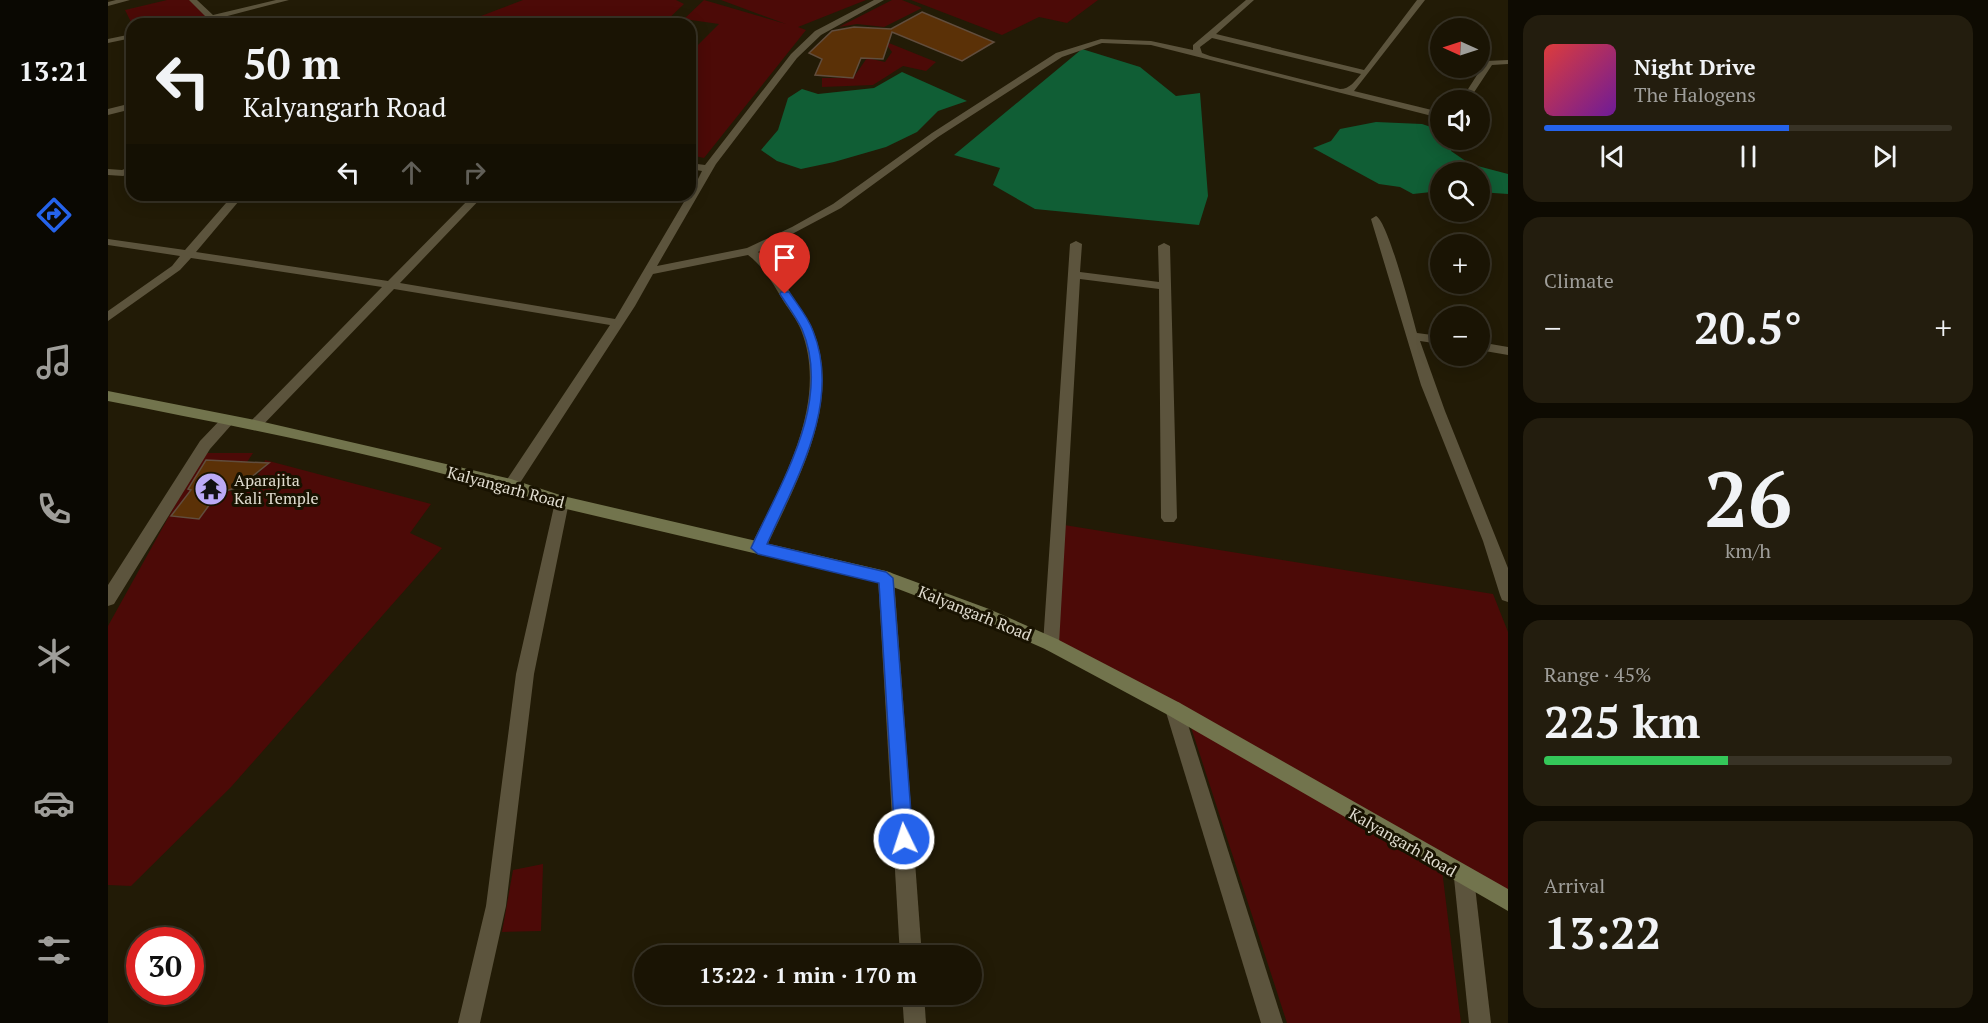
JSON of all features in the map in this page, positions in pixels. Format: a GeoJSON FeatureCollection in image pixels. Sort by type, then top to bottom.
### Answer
{"type":"FeatureCollection","features":[{"type":"Feature","properties":{"kind":"main road","name":"Kalyangarh Road"},"geometry":{"type":"LineString","coordinates":[[108,396],[255,425],[511,485],[562,502],[886,578],[983,614],[1051,644],[1174,709],[1464,878],[1508,901]]}},
{"type":"Feature","properties":{"kind":"street"},"geometry":{"type":"LineString","coordinates":[[108,4],[126,0]]}},
{"type":"Feature","properties":{"kind":"street"},"geometry":{"type":"LineString","coordinates":[[193,0],[212,18]]}},
{"type":"Feature","properties":{"kind":"street"},"geometry":{"type":"LineString","coordinates":[[225,18],[285,0]]}},
{"type":"Feature","properties":{"kind":"street"},"geometry":{"type":"LineString","coordinates":[[696,189],[708,169],[794,56],[818,33],[880,0]]}},
{"type":"Feature","properties":{"kind":"street"},"geometry":{"type":"LineString","coordinates":[[1199,54],[1196,47],[1250,0]]}},
{"type":"Feature","properties":{"kind":"street"},"geometry":{"type":"LineString","coordinates":[[1347,92],[1356,86],[1421,0]]}},
{"type":"Feature","properties":{"kind":"street"},"geometry":{"type":"LineString","coordinates":[[1211,35],[1366,73]]}},
{"type":"Feature","properties":{"kind":"street"},"geometry":{"type":"LineString","coordinates":[[108,41],[126,37]]}},
{"type":"Feature","properties":{"kind":"street"},"geometry":{"type":"LineString","coordinates":[[647,272],[750,251],[796,229],[837,206],[935,135],[1059,55],[1101,41],[1151,43],[1329,90],[1347,92],[1430,113]]}},
{"type":"Feature","properties":{"kind":"street"},"geometry":{"type":"LineString","coordinates":[[1471,90],[1489,63],[1508,62]]}},
{"type":"Feature","properties":{"kind":"street"},"geometry":{"type":"LineString","coordinates":[[108,112],[126,108]]}},
{"type":"Feature","properties":{"kind":"street"},"geometry":{"type":"LineString","coordinates":[[696,167],[708,169]]}},
{"type":"Feature","properties":{"kind":"street"},"geometry":{"type":"LineString","coordinates":[[108,172],[126,172]]}},
{"type":"Feature","properties":{"kind":"street"},"geometry":{"type":"LineString","coordinates":[[108,317],[176,268],[234,201]]}},
{"type":"Feature","properties":{"kind":"street"},"geometry":{"type":"LineString","coordinates":[[255,425],[474,201]]}},
{"type":"Feature","properties":{"kind":"street"},"geometry":{"type":"LineString","coordinates":[[511,485],[618,323],[689,201]]}},
{"type":"Feature","properties":{"kind":"street"},"geometry":{"type":"LineString","coordinates":[[1376,219],[1391,258],[1427,385],[1504,567],[1508,595]]}},
{"type":"Feature","properties":{"kind":"street"},"geometry":{"type":"LineString","coordinates":[[108,242],[391,285],[618,323]]}},
{"type":"Feature","properties":{"kind":"street"},"geometry":{"type":"LineString","coordinates":[[1051,644],[1076,244]]}},
{"type":"Feature","properties":{"kind":"street"},"geometry":{"type":"LineString","coordinates":[[1164,246],[1169,518]]}},
{"type":"Feature","properties":{"kind":"street"},"geometry":{"type":"LineString","coordinates":[[750,251],[760,258],[774,276],[807,330],[817,364],[816,406],[797,462],[758,548]]}},
{"type":"Feature","properties":{"kind":"street"},"geometry":{"type":"LineString","coordinates":[[1074,275],[1164,286]]}},
{"type":"Feature","properties":{"kind":"street"},"geometry":{"type":"LineString","coordinates":[[1413,336],[1430,339]]}},
{"type":"Feature","properties":{"kind":"street"},"geometry":{"type":"LineString","coordinates":[[1490,348],[1508,351]]}},
{"type":"Feature","properties":{"kind":"street"},"geometry":{"type":"LineString","coordinates":[[108,599],[205,445],[228,420]]}},
{"type":"Feature","properties":{"kind":"street"},"geometry":{"type":"LineString","coordinates":[[470,1023],[496,906],[525,674],[562,502]]}},
{"type":"Feature","properties":{"kind":"street"},"geometry":{"type":"LineString","coordinates":[[886,578],[910,945]]}},
{"type":"Feature","properties":{"kind":"street"},"geometry":{"type":"LineString","coordinates":[[1174,709],[1272,1023]]}},
{"type":"Feature","properties":{"kind":"street"},"geometry":{"type":"LineString","coordinates":[[1464,878],[1480,1023]]}},
{"type":"Feature","properties":{"kind":"street"},"geometry":{"type":"LineString","coordinates":[[914,1005],[915,1023]]}},
{"type":"Feature","properties":{"kind":"shaded area"},"geometry":{"type":"Polygon","coordinates":[[[167,0],[193,0],[212,18],[129,18],[125,10],[167,0]]]}},
{"type":"Feature","properties":{"kind":"shaded area"},"geometry":{"type":"Polygon","coordinates":[[[523,0],[676,0],[684,4],[669,18],[476,18],[523,0]]]}},
{"type":"Feature","properties":{"kind":"shaded area"},"geometry":{"type":"Polygon","coordinates":[[[704,0],[786,24],[721,0],[866,0],[798,27],[806,30],[704,158],[696,156],[696,47],[719,24],[696,21],[696,18],[685,18],[704,0]]]}},
{"type":"Feature","properties":{"kind":"shaded area"},"geometry":{"type":"Polygon","coordinates":[[[892,0],[902,0],[922,8],[884,27],[857,24],[839,27],[892,0]]]}},
{"type":"Feature","properties":{"kind":"shaded area"},"geometry":{"type":"Polygon","coordinates":[[[911,0],[1098,0],[1067,23],[1039,17],[1002,35],[911,0]]]}},
{"type":"Feature","properties":{"kind":"shaded area"},"geometry":{"type":"Polygon","coordinates":[[[884,41],[936,62],[926,71],[903,66],[873,85],[822,87],[822,78],[853,78],[867,58],[885,62],[892,52],[884,41]]]}},
{"type":"Feature","properties":{"kind":"shaded area"},"geometry":{"type":"Polygon","coordinates":[[[1082,49],[1140,67],[1176,96],[1200,93],[1208,196],[1199,225],[1035,209],[993,185],[1000,168],[954,155],[1082,49]]]}},
{"type":"Feature","properties":{"kind":"shaded area"},"geometry":{"type":"Polygon","coordinates":[[[902,72],[967,101],[938,111],[917,132],[886,147],[834,162],[801,169],[777,161],[761,150],[778,130],[788,98],[802,89],[818,94],[874,88],[902,72]]]}},
{"type":"Feature","properties":{"kind":"shaded area"},"geometry":{"type":"Polygon","coordinates":[[[1376,122],[1422,124],[1430,127],[1430,150],[1451,150],[1467,162],[1430,162],[1430,192],[1413,194],[1400,187],[1379,184],[1313,148],[1331,141],[1340,129],[1376,122]]]}},
{"type":"Feature","properties":{"kind":"shaded area"},"geometry":{"type":"Polygon","coordinates":[[[1490,169],[1508,174],[1508,194],[1490,193],[1490,169]]]}},
{"type":"Feature","properties":{"kind":"shaded area"},"geometry":{"type":"Polygon","coordinates":[[[204,453],[253,453],[228,491],[243,493],[263,468],[265,460],[431,504],[410,533],[442,548],[231,787],[131,886],[108,885],[108,626],[204,453]]]}},
{"type":"Feature","properties":{"kind":"shaded area"},"geometry":{"type":"Polygon","coordinates":[[[1058,524],[1493,594],[1508,632],[1508,899],[1441,862],[1461,1023],[1287,1023],[1189,721],[1051,644],[1058,524]]]}},
{"type":"Feature","properties":{"kind":"shaded area"},"geometry":{"type":"Polygon","coordinates":[[[543,864],[541,931],[502,932],[513,870],[543,864]]]}},
{"type":"Feature","properties":{"kind":"building"},"geometry":{"type":"Polygon","coordinates":[[[922,12],[994,42],[962,61],[892,32],[883,59],[861,58],[853,78],[815,75],[822,59],[809,53],[832,31],[854,27],[891,29],[922,12]]]}},
{"type":"Feature","properties":{"kind":"building","name":"Aparajita Kali Temple"},"geometry":{"type":"Polygon","coordinates":[[[206,460],[269,463],[239,487],[218,493],[199,519],[171,516],[191,490],[188,489],[206,460]]]}},
{"type":"Feature","properties":{"kind":"place","name":"Aparajita Kali Temple"},"geometry":{"type":"Point","coordinates":[211,489]}},
{"type":"Feature","properties":{"kind":"route"},"geometry":{"type":"LineString","coordinates":[[785,294],[807,330],[817,364],[816,406],[797,462],[758,548],[886,578],[904,839]]}}]}
